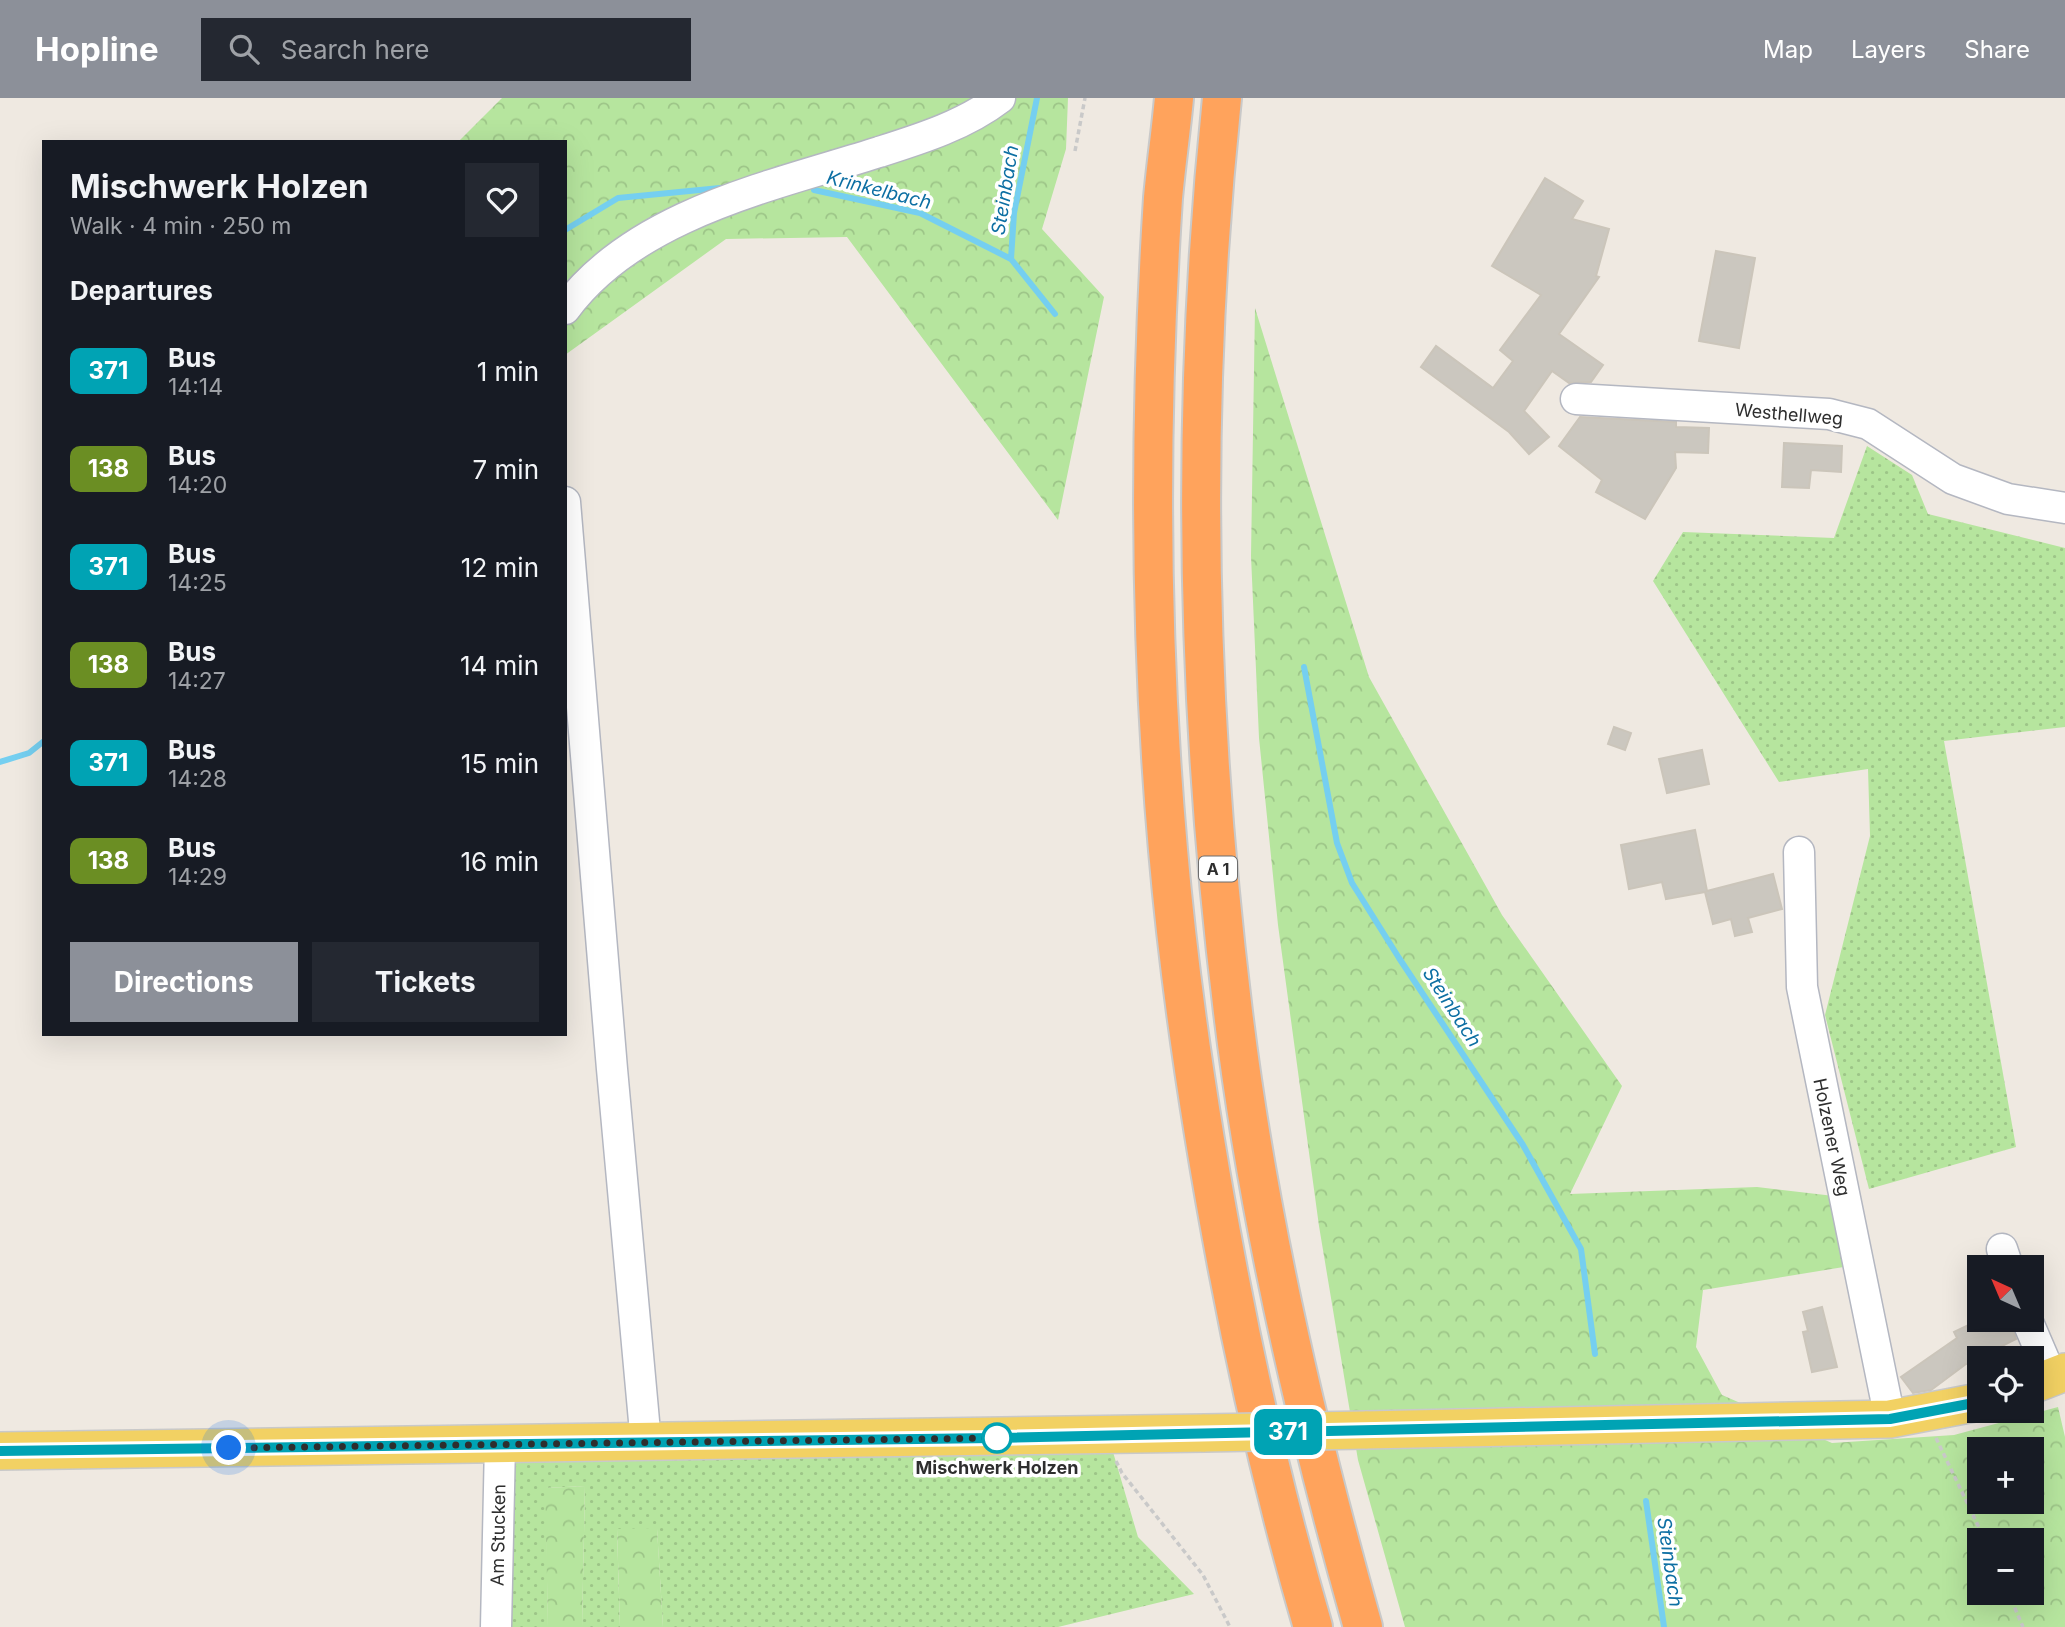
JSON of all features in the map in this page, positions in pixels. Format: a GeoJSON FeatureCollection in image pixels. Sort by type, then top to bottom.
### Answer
{"type":"FeatureCollection","features":[{"type":"Feature","properties":{"kind":"highway"},"geometry":{"type":"LineString","coordinates":[[1174,98],[1164,194],[1153,444],[1153,589],[1168,852],[1187,1026],[1217,1213],[1248,1377],[1313,1627]]}},
{"type":"Feature","properties":{"kind":"highway","name":"A 1"},"geometry":{"type":"LineString","coordinates":[[1222,98],[1203,361],[1202,443],[1202,586],[1207,739],[1215,848],[1233,1014],[1259,1185],[1302,1391],[1363,1627]]}},
{"type":"Feature","properties":{"kind":"main road"},"geometry":{"type":"LineString","coordinates":[[0,1451],[1365,1430],[1907,1416],[1967,1404]]}},
{"type":"Feature","properties":{"kind":"street"},"geometry":{"type":"LineString","coordinates":[[567,307],[575,296],[620,255],[676,222],[730,200],[930,135],[1000,98]]}},
{"type":"Feature","properties":{"kind":"street","name":"Westhellweg"},"geometry":{"type":"LineString","coordinates":[[1576,399],[1829,414],[1868,424],[1953,479],[2008,499],[2065,508]]}},
{"type":"Feature","properties":{"kind":"street"},"geometry":{"type":"LineString","coordinates":[[567,527],[610,1055],[646,1443]]}},
{"type":"Feature","properties":{"kind":"street","name":"Holzener Weg"},"geometry":{"type":"LineString","coordinates":[[1799,852],[1802,987],[1907,1416]]}},
{"type":"Feature","properties":{"kind":"street"},"geometry":{"type":"LineString","coordinates":[[2032,1332],[2050,1378]]}},
{"type":"Feature","properties":{"kind":"street","name":"Am Stucken"},"geometry":{"type":"LineString","coordinates":[[496,1627],[500,1443]]}},
{"type":"Feature","properties":{"kind":"path"},"geometry":{"type":"LineString","coordinates":[[1075,151],[1085,98]]}},
{"type":"Feature","properties":{"kind":"path"},"geometry":{"type":"LineString","coordinates":[[1907,1416],[1977,1528]]}},
{"type":"Feature","properties":{"kind":"path"},"geometry":{"type":"LineString","coordinates":[[1108,1436],[1112,1453],[1122,1473],[1203,1575],[1230,1627]]}},
{"type":"Feature","properties":{"kind":"path"},"geometry":{"type":"LineString","coordinates":[[2014,1605],[2023,1627]]}},
{"type":"Feature","properties":{"kind":"green space"},"geometry":{"type":"Polygon","coordinates":[[[502,98],[1068,98],[1066,149],[1042,229],[1104,297],[1058,520],[847,237],[726,239],[567,354],[567,140],[460,140],[502,98]]]}},
{"type":"Feature","properties":{"kind":"green space"},"geometry":{"type":"Polygon","coordinates":[[[1255,308],[1369,677],[1502,915],[1622,1086],[1570,1194],[1757,1187],[1851,1198],[1862,1264],[1703,1290],[1696,1347],[1722,1395],[1832,1443],[1954,1435],[1999,1423],[2044,1423],[2044,1411],[2058,1407],[2065,1437],[2065,1627],[1405,1627],[1358,1460],[1319,1226],[1278,925],[1259,738],[1251,556],[1255,308]]]}},
{"type":"Feature","properties":{"kind":"green space"},"geometry":{"type":"Polygon","coordinates":[[[1867,446],[1912,475],[1928,514],[2065,548],[2065,727],[1944,741],[2016,1147],[1869,1189],[1825,1015],[1870,836],[1868,769],[1779,782],[1653,581],[1683,532],[1834,538],[1867,446]]]}},
{"type":"Feature","properties":{"kind":"green space"},"geometry":{"type":"Polygon","coordinates":[[[1108,1435],[1138,1537],[1194,1594],[1058,1627],[663,1627],[657,1529],[617,1529],[620,1627],[582,1627],[585,1486],[546,1488],[548,1627],[496,1627],[500,1443],[1108,1435]]]}},
{"type":"Feature","properties":{"kind":"green space"},"geometry":{"type":"Polygon","coordinates":[[[585,1486],[582,1627],[548,1627],[545,1488],[585,1486]]]}},
{"type":"Feature","properties":{"kind":"green space"},"geometry":{"type":"Polygon","coordinates":[[[657,1528],[663,1627],[620,1627],[617,1529],[657,1528]]]}},
{"type":"Feature","properties":{"kind":"building"},"geometry":{"type":"Polygon","coordinates":[[[1545,178],[1583,201],[1572,219],[1609,229],[1596,276],[1599,277],[1559,334],[1603,365],[1591,382],[1569,383],[1552,371],[1524,411],[1549,437],[1529,454],[1509,432],[1421,367],[1436,346],[1493,388],[1513,361],[1500,350],[1541,295],[1492,266],[1545,178]]]}},
{"type":"Feature","properties":{"kind":"building"},"geometry":{"type":"Polygon","coordinates":[[[1716,251],[1755,258],[1739,348],[1699,341],[1716,251]]]}},
{"type":"Feature","properties":{"kind":"building"},"geometry":{"type":"Polygon","coordinates":[[[1580,417],[1676,422],[1676,427],[1709,428],[1708,453],[1675,452],[1676,468],[1645,519],[1596,492],[1602,480],[1559,446],[1580,417]]]}},
{"type":"Feature","properties":{"kind":"building"},"geometry":{"type":"Polygon","coordinates":[[[1784,443],[1842,446],[1841,472],[1811,470],[1809,488],[1782,487],[1784,443]]]}},
{"type":"Feature","properties":{"kind":"building"},"geometry":{"type":"Polygon","coordinates":[[[1614,727],[1631,733],[1625,750],[1608,744],[1614,727]]]}},
{"type":"Feature","properties":{"kind":"building"},"geometry":{"type":"Polygon","coordinates":[[[1702,750],[1709,784],[1667,793],[1659,759],[1702,750]]]}},
{"type":"Feature","properties":{"kind":"building"},"geometry":{"type":"Polygon","coordinates":[[[1695,830],[1707,891],[1773,874],[1782,909],[1748,918],[1752,932],[1735,936],[1731,919],[1713,924],[1705,892],[1666,899],[1662,882],[1629,889],[1621,845],[1695,830]]]}},
{"type":"Feature","properties":{"kind":"building"},"geometry":{"type":"Polygon","coordinates":[[[1822,1307],[1837,1367],[1812,1372],[1803,1332],[1808,1331],[1803,1312],[1822,1307]]]}},
{"type":"Feature","properties":{"kind":"building"},"geometry":{"type":"Polygon","coordinates":[[[1967,1326],[1967,1332],[2014,1332],[2016,1339],[2002,1346],[1967,1346],[1967,1364],[1931,1390],[1913,1393],[1901,1377],[1957,1338],[1954,1332],[1967,1326]]]}},
{"type":"Feature","properties":{"kind":"waterway","name":"Steinbach"},"geometry":{"type":"LineString","coordinates":[[1037,98],[1014,213],[1011,259],[1055,314]]}},
{"type":"Feature","properties":{"kind":"waterway","name":"Krinkelbach"},"geometry":{"type":"LineString","coordinates":[[567,229],[618,198],[720,188]]}},
{"type":"Feature","properties":{"kind":"waterway","name":"Krinkelbach"},"geometry":{"type":"LineString","coordinates":[[814,190],[920,213],[1011,259]]}},
{"type":"Feature","properties":{"kind":"waterway","name":"Steinbach"},"geometry":{"type":"LineString","coordinates":[[1304,667],[1337,843],[1352,883],[1523,1145],[1581,1249],[1595,1354]]}},
{"type":"Feature","properties":{"kind":"waterway","name":"Krinkelbach"},"geometry":{"type":"LineString","coordinates":[[0,762],[29,753],[42,743]]}},
{"type":"Feature","properties":{"kind":"waterway","name":"Steinbach"},"geometry":{"type":"LineString","coordinates":[[1646,1501],[1664,1627]]}},
{"type":"Feature","properties":{"kind":"bus line","name":"371"},"geometry":{"type":"LineString","coordinates":[[0,1451],[995,1438],[1890,1419],[1967,1405]]}},
{"type":"Feature","properties":{"kind":"place","name":"Mischwerk Holzen"},"geometry":{"type":"Point","coordinates":[997,1438]}},
{"type":"Feature","properties":{"kind":"route"},"geometry":{"type":"LineString","coordinates":[[229,1448],[997,1438]]}}]}
